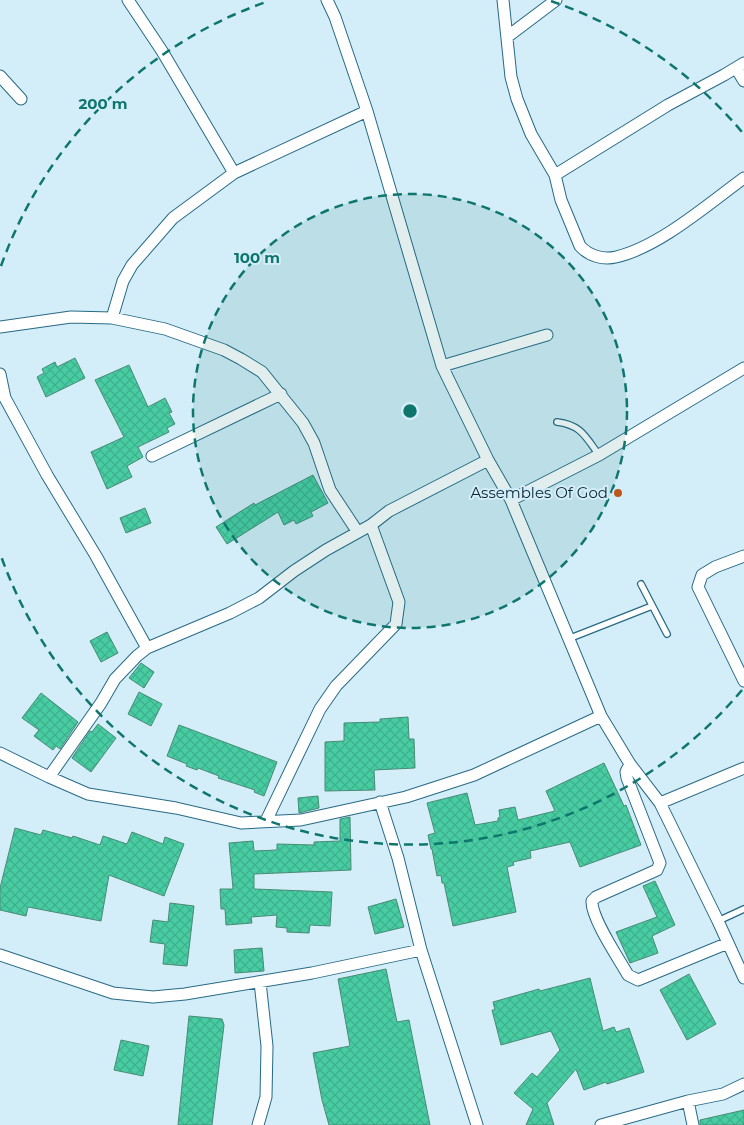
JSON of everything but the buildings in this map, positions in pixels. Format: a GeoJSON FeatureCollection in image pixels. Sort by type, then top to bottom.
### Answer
{"type":"FeatureCollection","features":[{"type":"Feature","properties":{"kind":"street"},"geometry":{"type":"LineString","coordinates":[[128,0],[162,51],[234,172]]}},
{"type":"Feature","properties":{"kind":"street"},"geometry":{"type":"LineString","coordinates":[[327,0],[335,17],[368,111],[442,366],[488,460],[511,500],[601,716],[630,764],[660,803],[718,920],[744,978]]}},
{"type":"Feature","properties":{"kind":"street"},"geometry":{"type":"LineString","coordinates":[[503,0],[511,77],[517,99],[532,134],[555,175],[560,200],[580,246],[585,252],[593,256],[614,258],[656,242],[744,178]]}},
{"type":"Feature","properties":{"kind":"street"},"geometry":{"type":"LineString","coordinates":[[508,37],[556,0]]}},
{"type":"Feature","properties":{"kind":"street"},"geometry":{"type":"LineString","coordinates":[[555,175],[668,105],[740,65],[744,81]]}},
{"type":"Feature","properties":{"kind":"street"},"geometry":{"type":"LineString","coordinates":[[0,76],[21,99]]}},
{"type":"Feature","properties":{"kind":"street"},"geometry":{"type":"LineString","coordinates":[[112,318],[123,281],[132,265],[173,218],[234,172],[368,111]]}},
{"type":"Feature","properties":{"kind":"street"},"geometry":{"type":"LineString","coordinates":[[0,327],[71,317],[112,318],[165,329],[224,350],[262,372],[281,394],[314,443],[330,490],[357,531]]}},
{"type":"Feature","properties":{"kind":"street"},"geometry":{"type":"LineString","coordinates":[[442,366],[547,335]]}},
{"type":"Feature","properties":{"kind":"street"},"geometry":{"type":"LineString","coordinates":[[511,500],[599,455],[744,368]]}},
{"type":"Feature","properties":{"kind":"street"},"geometry":{"type":"LineString","coordinates":[[0,374],[5,398],[47,475],[148,648]]}},
{"type":"Feature","properties":{"kind":"street"},"geometry":{"type":"LineString","coordinates":[[152,456],[281,394]]}},
{"type":"Feature","properties":{"kind":"street"},"geometry":{"type":"LineString","coordinates":[[49,777],[101,703],[115,679],[137,656],[148,648],[230,613],[259,598],[310,560],[357,531],[409,500],[488,460]]}},
{"type":"Feature","properties":{"kind":"street"},"geometry":{"type":"LineString","coordinates":[[266,821],[320,709],[336,686],[396,624],[399,602],[371,524]]}},
{"type":"Feature","properties":{"kind":"street"},"geometry":{"type":"LineString","coordinates":[[744,556],[715,567],[702,575],[698,587],[744,681]]}},
{"type":"Feature","properties":{"kind":"street"},"geometry":{"type":"LineString","coordinates":[[0,752],[88,794],[176,808],[241,823],[301,820],[406,796],[474,775],[601,716]]}},
{"type":"Feature","properties":{"kind":"street"},"geometry":{"type":"LineString","coordinates":[[630,764],[626,772],[627,778],[660,862],[656,870],[596,897],[592,901],[591,908],[596,918],[628,975],[638,980],[728,943]]}},
{"type":"Feature","properties":{"kind":"street"},"geometry":{"type":"LineString","coordinates":[[660,803],[744,768]]}},
{"type":"Feature","properties":{"kind":"street"},"geometry":{"type":"LineString","coordinates":[[380,802],[398,858],[421,950],[478,1125]]}},
{"type":"Feature","properties":{"kind":"street"},"geometry":{"type":"LineString","coordinates":[[0,955],[112,993],[153,997],[260,982],[421,950]]}},
{"type":"Feature","properties":{"kind":"street"},"geometry":{"type":"LineString","coordinates":[[258,1125],[266,1097],[267,1055],[260,982]]}},
{"type":"Feature","properties":{"kind":"street"},"geometry":{"type":"LineString","coordinates":[[601,1125],[688,1101],[722,1094],[744,1084]]}},
{"type":"Feature","properties":{"kind":"street"},"geometry":{"type":"LineString","coordinates":[[688,1101],[693,1125]]}},
{"type":"Feature","properties":{"kind":"lane"},"geometry":{"type":"LineString","coordinates":[[556,422],[576,427],[599,455]]}},
{"type":"Feature","properties":{"kind":"lane"},"geometry":{"type":"LineString","coordinates":[[641,584],[667,634]]}},
{"type":"Feature","properties":{"kind":"lane"},"geometry":{"type":"LineString","coordinates":[[568,639],[652,606]]}},
{"type":"Feature","properties":{"kind":"lane"},"geometry":{"type":"LineString","coordinates":[[718,920],[744,908]]}},
{"type":"Feature","properties":{"kind":"place","name":"Assembles Of God"},"geometry":{"type":"Point","coordinates":[618,493]}}]}
